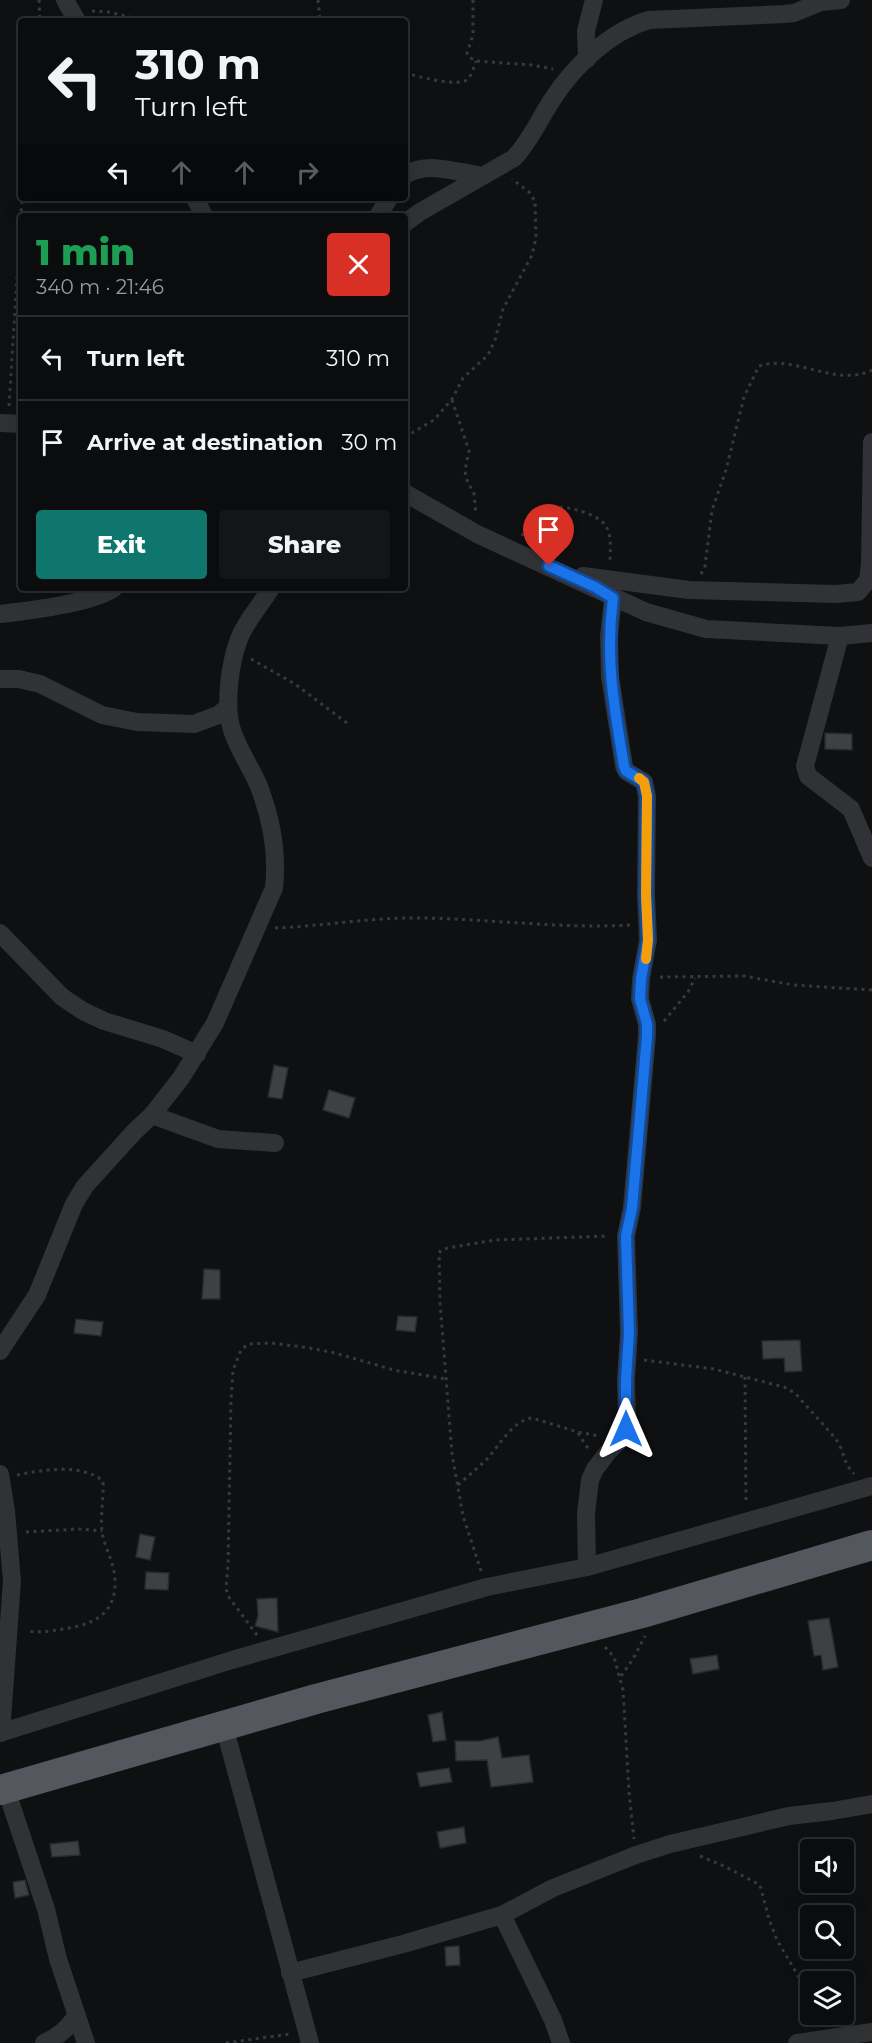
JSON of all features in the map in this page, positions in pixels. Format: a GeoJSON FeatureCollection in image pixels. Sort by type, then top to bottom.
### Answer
{"type":"FeatureCollection","features":[{"type":"Feature","properties":{"kind":"highway"},"geometry":{"type":"LineString","coordinates":[[3,1790],[316,1699],[642,1614],[872,1545]]}},
{"type":"Feature","properties":{"kind":"street"},"geometry":{"type":"LineString","coordinates":[[587,59],[586,31],[594,0]]}},
{"type":"Feature","properties":{"kind":"street"},"geometry":{"type":"LineString","coordinates":[[408,221],[514,158],[524,147],[569,76],[618,33],[633,24],[649,20],[794,13],[821,2],[841,0]]}},
{"type":"Feature","properties":{"kind":"street"},"geometry":{"type":"LineString","coordinates":[[408,173],[428,168],[489,172]]}},
{"type":"Feature","properties":{"kind":"street"},"geometry":{"type":"LineString","coordinates":[[612,589],[836,594],[858,592],[868,580],[870,564],[872,442]]}},
{"type":"Feature","properties":{"kind":"street"},"geometry":{"type":"LineString","coordinates":[[408,495],[477,534],[566,574],[612,589],[646,612],[706,629],[840,636],[872,633]]}},
{"type":"Feature","properties":{"kind":"street"},"geometry":{"type":"LineString","coordinates":[[587,1567],[586,1513],[590,1480],[595,1469],[622,1438],[627,1418],[629,1304],[626,1236],[632,1208],[647,1036],[647,1024],[640,999],[648,940],[647,796],[644,782],[626,771],[624,766],[610,677],[609,636],[612,589]]}},
{"type":"Feature","properties":{"kind":"street"},"geometry":{"type":"LineString","coordinates":[[0,614],[79,600],[108,591]]}},
{"type":"Feature","properties":{"kind":"street"},"geometry":{"type":"LineString","coordinates":[[0,1352],[37,1295],[75,1204],[85,1186],[152,1115],[197,1054],[215,1023],[274,888],[276,871],[273,834],[258,785],[232,729],[228,707],[232,667],[240,637],[269,591]]}},
{"type":"Feature","properties":{"kind":"street"},"geometry":{"type":"LineString","coordinates":[[840,636],[805,771],[808,776],[851,809],[872,858]]}},
{"type":"Feature","properties":{"kind":"street"},"geometry":{"type":"LineString","coordinates":[[0,679],[19,679],[39,684],[102,715],[136,722],[194,724],[218,715],[228,707]]}},
{"type":"Feature","properties":{"kind":"street"},"geometry":{"type":"LineString","coordinates":[[0,933],[62,997],[83,1011],[104,1021],[163,1039],[197,1054]]}},
{"type":"Feature","properties":{"kind":"street"},"geometry":{"type":"LineString","coordinates":[[152,1115],[218,1139],[275,1143]]}},
{"type":"Feature","properties":{"kind":"street"},"geometry":{"type":"LineString","coordinates":[[1,1476],[12,1581],[6,1619],[1,1733],[268,1649],[487,1587],[587,1567],[871,1486]]}},
{"type":"Feature","properties":{"kind":"street"},"geometry":{"type":"LineString","coordinates":[[224,1726],[309,2038]]}},
{"type":"Feature","properties":{"kind":"street"},"geometry":{"type":"LineString","coordinates":[[3,1790],[46,1909],[58,1959],[86,2043]]}},
{"type":"Feature","properties":{"kind":"street"},"geometry":{"type":"LineString","coordinates":[[290,1973],[403,1944],[502,1915],[553,1888],[636,1855],[670,1845],[789,1816],[872,1804]]}},
{"type":"Feature","properties":{"kind":"street"},"geometry":{"type":"LineString","coordinates":[[502,1915],[553,2020],[561,2043]]}},
{"type":"Feature","properties":{"kind":"street"},"geometry":{"type":"LineString","coordinates":[[44,2043],[65,2031],[76,2016]]}},
{"type":"Feature","properties":{"kind":"street"},"geometry":{"type":"LineString","coordinates":[[797,2043],[872,2032]]}},
{"type":"Feature","properties":{"kind":"path"},"geometry":{"type":"LineString","coordinates":[[39,0],[40,18]]}},
{"type":"Feature","properties":{"kind":"path"},"geometry":{"type":"LineString","coordinates":[[318,0],[320,18]]}},
{"type":"Feature","properties":{"kind":"path"},"geometry":{"type":"LineString","coordinates":[[473,0],[473,35],[468,52],[469,57],[476,61],[550,68],[569,76]]}},
{"type":"Feature","properties":{"kind":"path"},"geometry":{"type":"LineString","coordinates":[[71,10],[109,12],[134,18]]}},
{"type":"Feature","properties":{"kind":"path"},"geometry":{"type":"LineString","coordinates":[[408,74],[463,82],[469,77],[476,61]]}},
{"type":"Feature","properties":{"kind":"path"},"geometry":{"type":"LineString","coordinates":[[408,435],[434,420],[452,399],[463,378],[488,355],[503,309],[535,246],[534,198],[513,179],[489,172]]}},
{"type":"Feature","properties":{"kind":"path"},"geometry":{"type":"LineString","coordinates":[[9,423],[18,267]]}},
{"type":"Feature","properties":{"kind":"path"},"geometry":{"type":"LineString","coordinates":[[689,590],[705,566],[712,510],[726,471],[744,397],[759,366],[778,364],[856,376],[872,370]]}},
{"type":"Feature","properties":{"kind":"path"},"geometry":{"type":"LineString","coordinates":[[452,399],[469,451],[465,470],[475,499],[477,534]]}},
{"type":"Feature","properties":{"kind":"path"},"geometry":{"type":"LineString","coordinates":[[515,551],[528,524],[541,509],[552,507],[583,511],[600,519],[609,534],[612,589]]}},
{"type":"Feature","properties":{"kind":"path"},"geometry":{"type":"LineString","coordinates":[[236,650],[295,684],[347,723]]}},
{"type":"Feature","properties":{"kind":"path"},"geometry":{"type":"LineString","coordinates":[[258,929],[418,918],[606,926],[648,924]]}},
{"type":"Feature","properties":{"kind":"path"},"geometry":{"type":"LineString","coordinates":[[641,979],[666,976],[744,976],[793,985],[872,990]]}},
{"type":"Feature","properties":{"kind":"path"},"geometry":{"type":"LineString","coordinates":[[647,1036],[688,992],[696,977]]}},
{"type":"Feature","properties":{"kind":"path"},"geometry":{"type":"LineString","coordinates":[[487,1587],[471,1545],[452,1454],[440,1302],[439,1258],[441,1250],[495,1240],[626,1236]]}},
{"type":"Feature","properties":{"kind":"path"},"geometry":{"type":"LineString","coordinates":[[268,1649],[231,1603],[226,1588],[231,1401],[233,1370],[241,1350],[248,1344],[272,1343],[310,1348],[394,1370],[446,1379]]}},
{"type":"Feature","properties":{"kind":"path"},"geometry":{"type":"LineString","coordinates":[[628,1355],[672,1364],[714,1369],[784,1387],[795,1394],[836,1439],[850,1470],[871,1486]]}},
{"type":"Feature","properties":{"kind":"path"},"geometry":{"type":"LineString","coordinates":[[745,1377],[747,1521]]}},
{"type":"Feature","properties":{"kind":"path"},"geometry":{"type":"LineString","coordinates":[[458,1485],[487,1459],[518,1425],[529,1419],[586,1434],[622,1438]]}},
{"type":"Feature","properties":{"kind":"path"},"geometry":{"type":"LineString","coordinates":[[1,1476],[58,1470],[93,1473],[103,1481],[102,1531],[115,1585],[110,1606],[103,1615],[77,1628],[42,1632],[26,1631],[6,1619]]}},
{"type":"Feature","properties":{"kind":"path"},"geometry":{"type":"LineString","coordinates":[[8,1534],[46,1530],[102,1531]]}},
{"type":"Feature","properties":{"kind":"path"},"geometry":{"type":"LineString","coordinates":[[621,1677],[646,1633],[649,1622],[642,1614]]}},
{"type":"Feature","properties":{"kind":"path"},"geometry":{"type":"LineString","coordinates":[[586,1629],[614,1657],[621,1677],[636,1855]]}},
{"type":"Feature","properties":{"kind":"path"},"geometry":{"type":"LineString","coordinates":[[670,1845],[724,1866],[760,1885],[777,1940],[800,1979]]}},
{"type":"Feature","properties":{"kind":"path"},"geometry":{"type":"LineString","coordinates":[[226,2043],[309,2038]]}},
{"type":"Feature","properties":{"kind":"building"},"geometry":{"type":"Polygon","coordinates":[[[825,733],[852,734],[852,750],[825,749],[825,733]]]}},
{"type":"Feature","properties":{"kind":"building"},"geometry":{"type":"Polygon","coordinates":[[[274,1065],[288,1068],[282,1099],[268,1097],[274,1065]]]}},
{"type":"Feature","properties":{"kind":"building"},"geometry":{"type":"Polygon","coordinates":[[[329,1090],[355,1098],[349,1118],[323,1110],[329,1090]]]}},
{"type":"Feature","properties":{"kind":"building"},"geometry":{"type":"Polygon","coordinates":[[[204,1269],[220,1270],[220,1299],[202,1299],[204,1269]]]}},
{"type":"Feature","properties":{"kind":"building"},"geometry":{"type":"Polygon","coordinates":[[[398,1316],[417,1317],[415,1332],[396,1330],[398,1316]]]}},
{"type":"Feature","properties":{"kind":"building"},"geometry":{"type":"Polygon","coordinates":[[[76,1319],[103,1322],[101,1336],[74,1333],[76,1319]]]}},
{"type":"Feature","properties":{"kind":"building"},"geometry":{"type":"Polygon","coordinates":[[[800,1340],[802,1371],[785,1372],[784,1358],[763,1359],[762,1341],[800,1340]]]}},
{"type":"Feature","properties":{"kind":"building"},"geometry":{"type":"Polygon","coordinates":[[[140,1534],[155,1537],[150,1560],[136,1557],[140,1534]]]}},
{"type":"Feature","properties":{"kind":"building"},"geometry":{"type":"Polygon","coordinates":[[[146,1572],[169,1573],[168,1590],[145,1589],[146,1572]]]}},
{"type":"Feature","properties":{"kind":"building"},"geometry":{"type":"Polygon","coordinates":[[[277,1598],[278,1632],[255,1626],[258,1616],[257,1599],[277,1598]]]}},
{"type":"Feature","properties":{"kind":"building"},"geometry":{"type":"Polygon","coordinates":[[[829,1618],[838,1667],[823,1670],[821,1655],[814,1656],[808,1621],[829,1618]]]}},
{"type":"Feature","properties":{"kind":"building"},"geometry":{"type":"Polygon","coordinates":[[[717,1655],[719,1669],[693,1674],[690,1659],[717,1655]]]}},
{"type":"Feature","properties":{"kind":"building"},"geometry":{"type":"Polygon","coordinates":[[[442,1712],[446,1740],[433,1742],[428,1715],[442,1712]]]}},
{"type":"Feature","properties":{"kind":"building"},"geometry":{"type":"Polygon","coordinates":[[[498,1737],[502,1758],[529,1755],[533,1782],[491,1787],[487,1760],[456,1761],[455,1741],[480,1741],[498,1737]]]}},
{"type":"Feature","properties":{"kind":"building"},"geometry":{"type":"Polygon","coordinates":[[[449,1768],[452,1782],[420,1787],[417,1773],[449,1768]]]}},
{"type":"Feature","properties":{"kind":"building"},"geometry":{"type":"Polygon","coordinates":[[[464,1827],[466,1843],[440,1848],[437,1832],[464,1827]]]}},
{"type":"Feature","properties":{"kind":"building"},"geometry":{"type":"Polygon","coordinates":[[[78,1841],[80,1855],[52,1857],[50,1844],[78,1841]]]}},
{"type":"Feature","properties":{"kind":"building"},"geometry":{"type":"Polygon","coordinates":[[[25,1880],[29,1895],[15,1898],[13,1882],[25,1880]]]}},
{"type":"Feature","properties":{"kind":"building"},"geometry":{"type":"Polygon","coordinates":[[[459,1946],[460,1965],[446,1966],[445,1947],[459,1946]]]}},
{"type":"Feature","properties":{"kind":"slow traffic"},"geometry":{"type":"LineString","coordinates":[[639,778],[644,782],[647,796],[648,940],[646,959]]}},
{"type":"Feature","properties":{"kind":"route"},"geometry":{"type":"LineString","coordinates":[[549,566],[613,598],[609,636],[610,677],[624,766],[628,773],[644,782],[647,796],[648,940],[640,999],[647,1024],[647,1036],[632,1208],[625,1249],[629,1304],[626,1429]]}}]}
